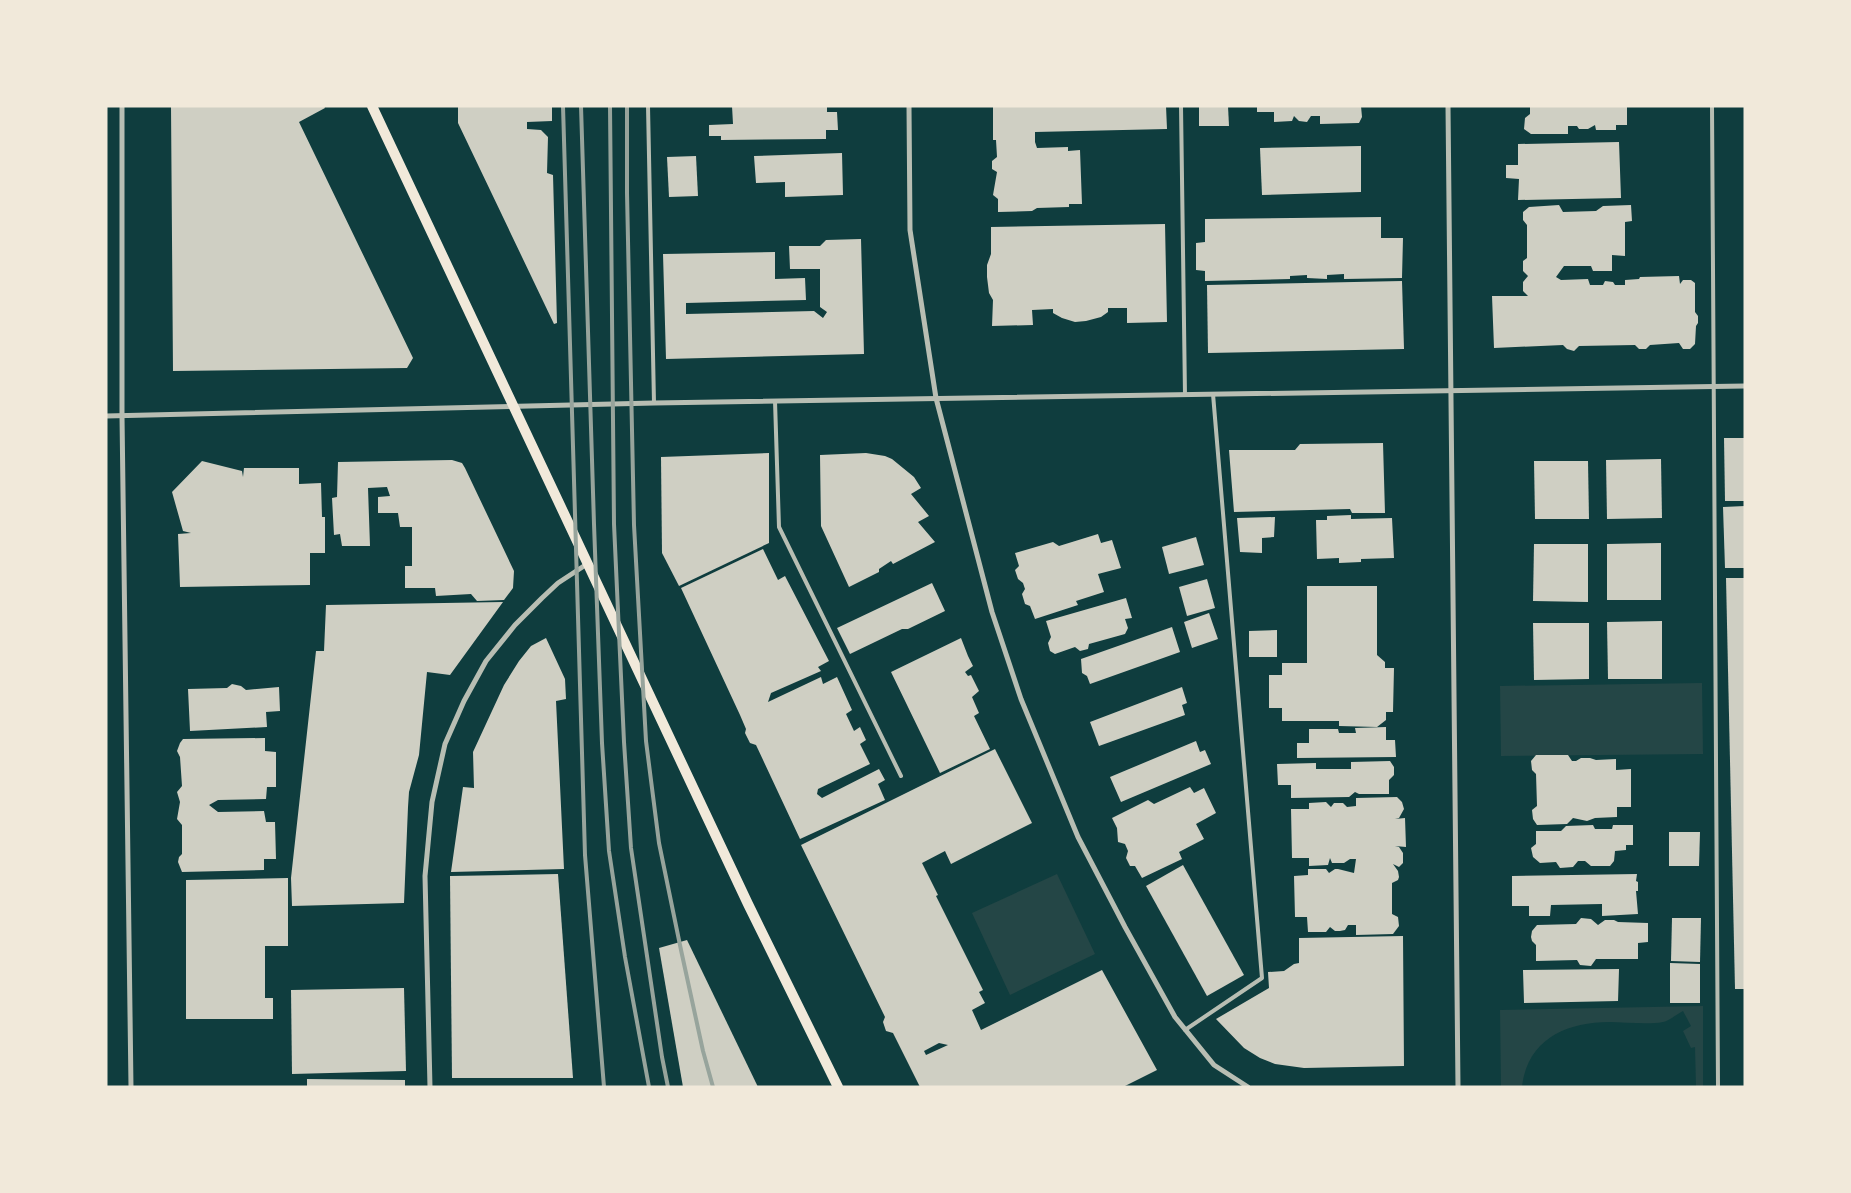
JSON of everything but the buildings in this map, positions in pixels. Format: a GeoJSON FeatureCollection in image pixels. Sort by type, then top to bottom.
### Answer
{"type":"FeatureCollection","features":[{"type":"Feature","properties":{"kind":"main road"},"geometry":{"type":"LineString","coordinates":[[372,106],[748,904],[838,1087]]}},
{"type":"Feature","properties":{"kind":"street"},"geometry":{"type":"LineString","coordinates":[[122,106],[122,416],[131,1087]]}},
{"type":"Feature","properties":{"kind":"street"},"geometry":{"type":"LineString","coordinates":[[909,106],[910,230],[936,398],[992,612],[1021,699],[1078,837],[1125,927],[1176,1017],[1214,1065],[1248,1087]]}},
{"type":"Feature","properties":{"kind":"street"},"geometry":{"type":"LineString","coordinates":[[1448,106],[1458,1087]]}},
{"type":"Feature","properties":{"kind":"street"},"geometry":{"type":"LineString","coordinates":[[106,416],[654,403],[1745,386]]}},
{"type":"Feature","properties":{"kind":"street"},"geometry":{"type":"LineString","coordinates":[[430,1087],[426,876],[432,802],[445,744],[464,701],[486,661],[515,625],[558,582],[587,564]]}},
{"type":"Feature","properties":{"kind":"lane"},"geometry":{"type":"LineString","coordinates":[[648,106],[654,403]]}},
{"type":"Feature","properties":{"kind":"lane"},"geometry":{"type":"LineString","coordinates":[[1181,106],[1185,395]]}},
{"type":"Feature","properties":{"kind":"lane"},"geometry":{"type":"LineString","coordinates":[[1712,106],[1718,1087]]}},
{"type":"Feature","properties":{"kind":"lane"},"geometry":{"type":"LineString","coordinates":[[1185,1030],[1262,978],[1213,394]]}},
{"type":"Feature","properties":{"kind":"lane"},"geometry":{"type":"LineString","coordinates":[[775,401],[780,527],[902,776]]}},
{"type":"Feature","properties":{"kind":"shaded area"},"geometry":{"type":"Polygon","coordinates":[[[1702,683],[1703,754],[1501,756],[1500,686],[1702,683]]]}},
{"type":"Feature","properties":{"kind":"shaded area"},"geometry":{"type":"Polygon","coordinates":[[[1057,874],[1095,954],[1010,995],[972,913],[1057,874]]]}},
{"type":"Feature","properties":{"kind":"shaded area"},"geometry":{"type":"Polygon","coordinates":[[[1703,1006],[1703,1087],[1696,1087],[1695,1047],[1691,1048],[1683,1031],[1691,1026],[1683,1011],[1663,1022],[1593,1023],[1564,1030],[1540,1046],[1525,1071],[1522,1087],[1501,1087],[1500,1010],[1703,1006]]]}},
{"type":"Feature","properties":{"kind":"railway"},"geometry":{"type":"LineString","coordinates":[[563,106],[585,855],[604,1087]]}},
{"type":"Feature","properties":{"kind":"railway"},"geometry":{"type":"LineString","coordinates":[[581,106],[602,743],[609,851],[625,957],[649,1087]]}},
{"type":"Feature","properties":{"kind":"railway"},"geometry":{"type":"LineString","coordinates":[[610,106],[614,524],[624,742],[631,848],[668,1087]]}},
{"type":"Feature","properties":{"kind":"railway"},"geometry":{"type":"LineString","coordinates":[[627,106],[634,525],[646,741],[659,843],[703,1051],[713,1087]]}}]}
